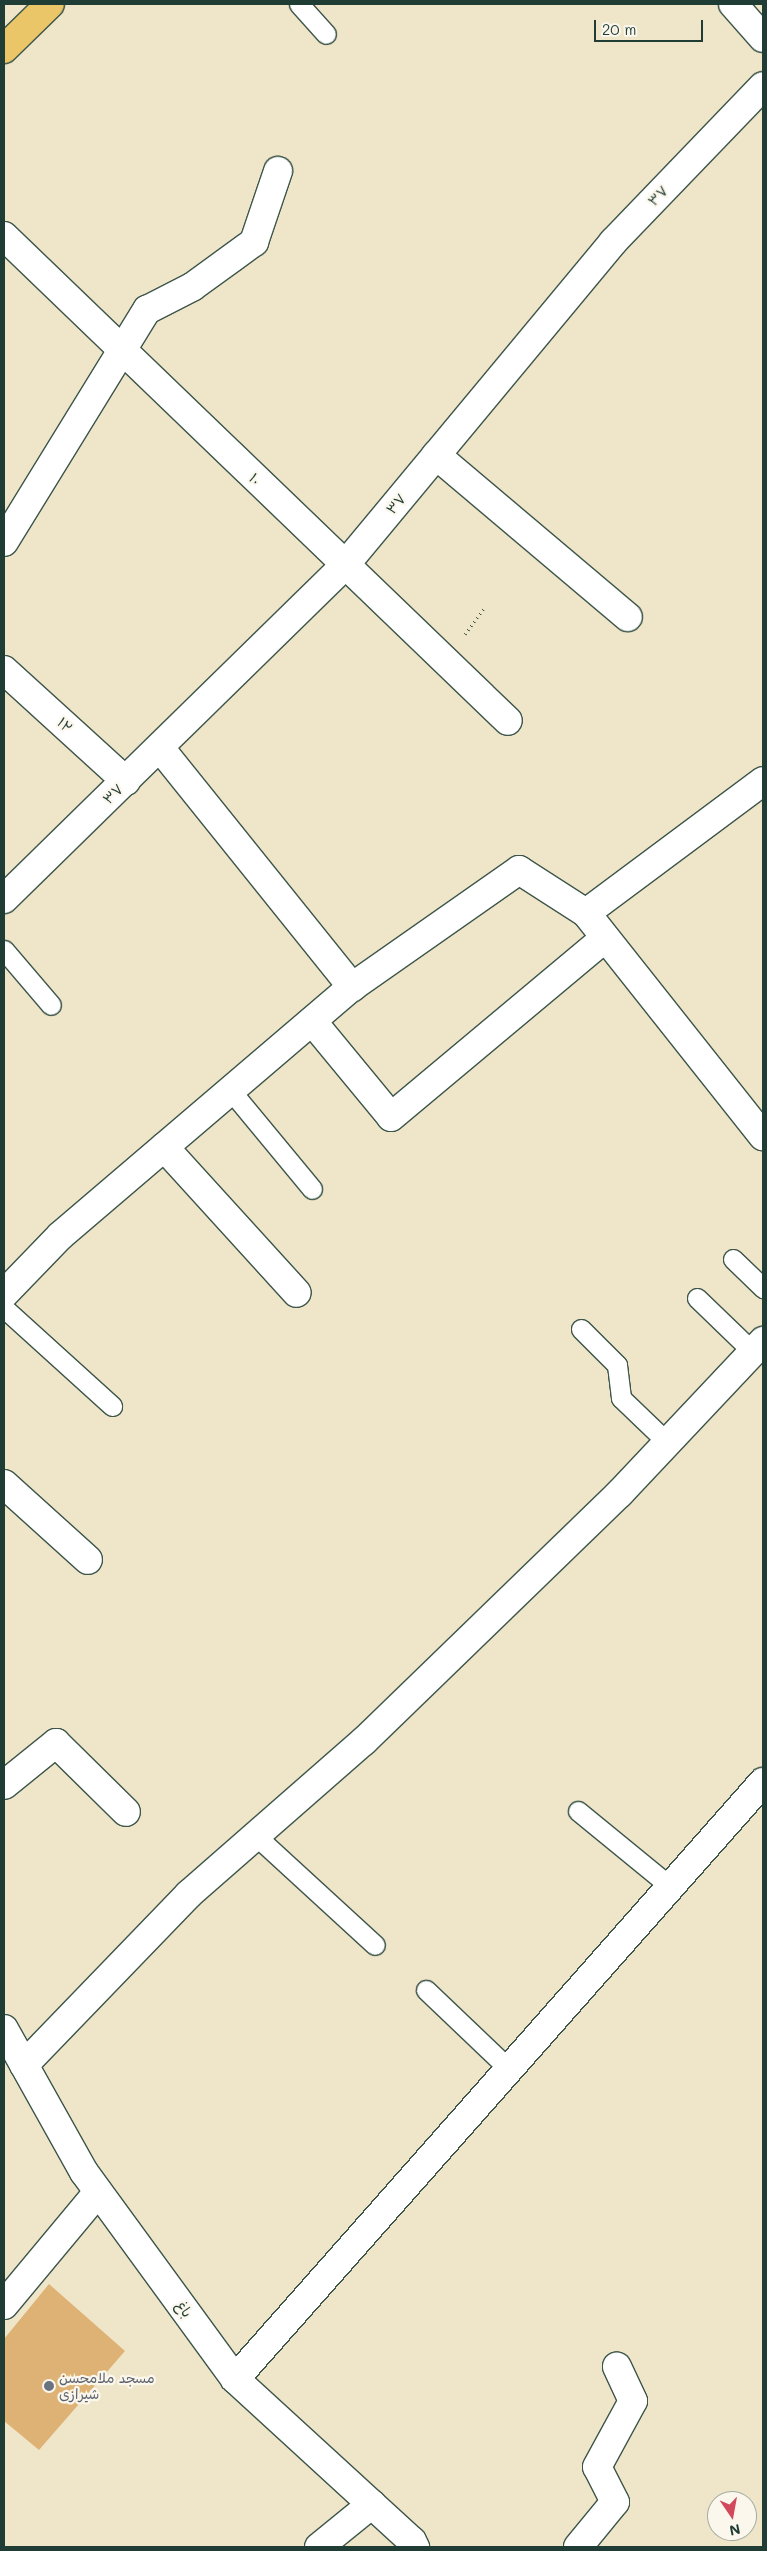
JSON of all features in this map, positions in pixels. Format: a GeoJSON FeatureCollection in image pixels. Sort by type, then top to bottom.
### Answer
{"type":"FeatureCollection","features":[{"type":"Feature","properties":{"kind":"main road"},"geometry":{"type":"LineString","coordinates":[[4,49],[50,4]]}},
{"type":"Feature","properties":{"kind":"street"},"geometry":{"type":"LineString","coordinates":[[733,4],[763,38]]}},
{"type":"Feature","properties":{"kind":"street","name":"۳۷"},"geometry":{"type":"LineString","coordinates":[[4,899],[345,565],[614,242],[763,86]]}},
{"type":"Feature","properties":{"kind":"street"},"geometry":{"type":"LineString","coordinates":[[4,542],[124,352],[147,310],[192,287],[254,242],[278,171]]}},
{"type":"Feature","properties":{"kind":"street","name":"۱۰"},"geometry":{"type":"LineString","coordinates":[[4,236],[508,721]]}},
{"type":"Feature","properties":{"kind":"street"},"geometry":{"type":"LineString","coordinates":[[436,455],[628,617]]}},
{"type":"Feature","properties":{"kind":"street","name":"۱۲"},"geometry":{"type":"LineString","coordinates":[[4,670],[126,781]]}},
{"type":"Feature","properties":{"kind":"street"},"geometry":{"type":"LineString","coordinates":[[160,748],[352,987]]}},
{"type":"Feature","properties":{"kind":"street"},"geometry":{"type":"LineString","coordinates":[[586,913],[763,781]]}},
{"type":"Feature","properties":{"kind":"street"},"geometry":{"type":"LineString","coordinates":[[4,1294],[60,1236],[352,987],[519,870],[586,913],[763,1136]]}},
{"type":"Feature","properties":{"kind":"street"},"geometry":{"type":"LineString","coordinates":[[312,1022],[391,1117],[605,938]]}},
{"type":"Feature","properties":{"kind":"street"},"geometry":{"type":"LineString","coordinates":[[164,1147],[297,1293]]}},
{"type":"Feature","properties":{"kind":"street"},"geometry":{"type":"LineString","coordinates":[[24,2065],[189,1894],[364,1741],[620,1493],[758,1346]]}},
{"type":"Feature","properties":{"kind":"street"},"geometry":{"type":"LineString","coordinates":[[4,1484],[88,1560]]}},
{"type":"Feature","properties":{"kind":"street"},"geometry":{"type":"LineString","coordinates":[[4,1785],[56,1743],[126,1812]]}},
{"type":"Feature","properties":{"kind":"street"},"geometry":{"type":"LineString","coordinates":[[235,2379],[763,1782]]}},
{"type":"Feature","properties":{"kind":"street","name":"باغ"},"geometry":{"type":"LineString","coordinates":[[4,2029],[98,2192],[235,2379],[372,2504],[415,2547]]}},
{"type":"Feature","properties":{"kind":"street"},"geometry":{"type":"LineString","coordinates":[[4,2305],[98,2192]]}},
{"type":"Feature","properties":{"kind":"street"},"geometry":{"type":"LineString","coordinates":[[578,2547],[615,2502],[596,2467],[633,2401],[617,2366]]}},
{"type":"Feature","properties":{"kind":"street"},"geometry":{"type":"LineString","coordinates":[[319,2547],[372,2504]]}},
{"type":"Feature","properties":{"kind":"lane"},"geometry":{"type":"LineString","coordinates":[[299,4],[326,34]]}},
{"type":"Feature","properties":{"kind":"lane"},"geometry":{"type":"LineString","coordinates":[[4,950],[51,1005]]}},
{"type":"Feature","properties":{"kind":"lane"},"geometry":{"type":"LineString","coordinates":[[231,1090],[312,1189]]}},
{"type":"Feature","properties":{"kind":"lane"},"geometry":{"type":"LineString","coordinates":[[733,1259],[763,1288]]}},
{"type":"Feature","properties":{"kind":"lane"},"geometry":{"type":"LineString","coordinates":[[697,1298],[758,1346]]}},
{"type":"Feature","properties":{"kind":"lane"},"geometry":{"type":"LineString","coordinates":[[4,1308],[112,1406]]}},
{"type":"Feature","properties":{"kind":"lane"},"geometry":{"type":"LineString","coordinates":[[581,1329],[617,1365],[621,1398],[668,1442]]}},
{"type":"Feature","properties":{"kind":"lane"},"geometry":{"type":"LineString","coordinates":[[578,1810],[671,1887]]}},
{"type":"Feature","properties":{"kind":"lane"},"geometry":{"type":"LineString","coordinates":[[256,1836],[375,1945]]}},
{"type":"Feature","properties":{"kind":"lane"},"geometry":{"type":"LineString","coordinates":[[426,1990],[509,2069]]}},
{"type":"Feature","properties":{"kind":"building","name":"مسجد ملامحسن شیرازی"},"geometry":{"type":"Polygon","coordinates":[[[49,2284],[125,2351],[39,2450],[4,2421],[4,2339],[49,2284]]]}},
{"type":"Feature","properties":{"kind":"place","name":"مسجد ملامحسن شیرازی"},"geometry":{"type":"Point","coordinates":[49,2386]}}]}
